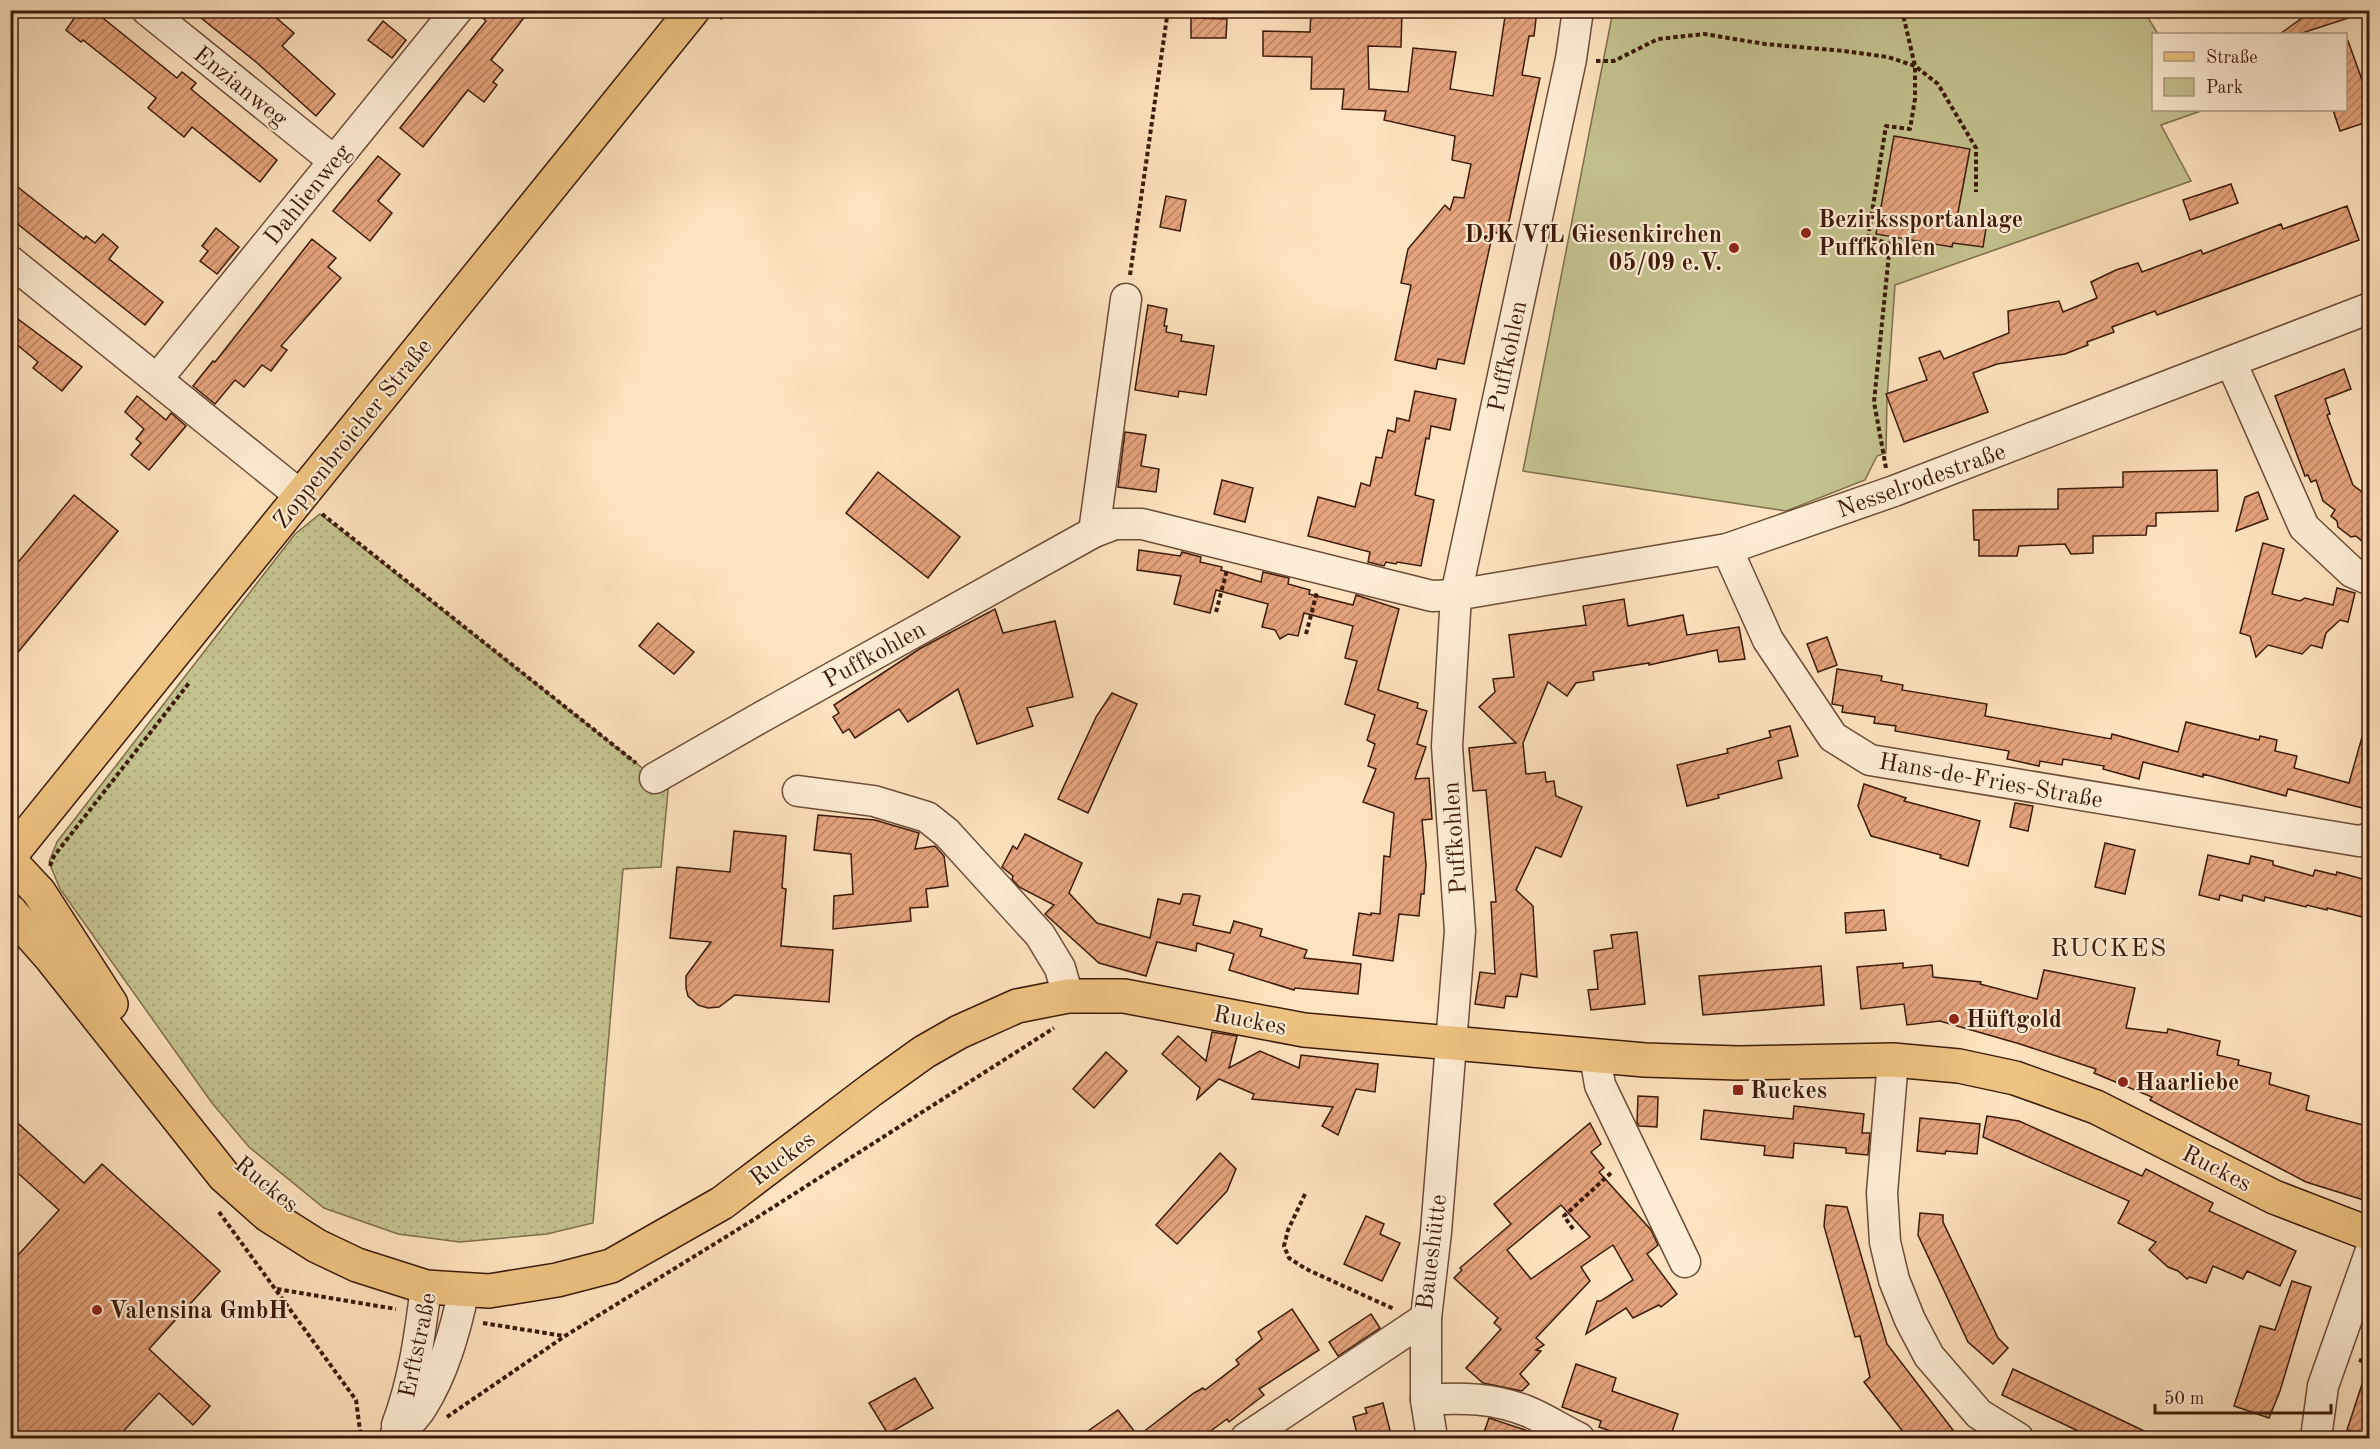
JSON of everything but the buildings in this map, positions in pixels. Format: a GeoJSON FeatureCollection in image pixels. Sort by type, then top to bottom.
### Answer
{"type":"FeatureCollection","features":[{"type":"Feature","properties":{"kind":"main road","name":"Zoppenbroicher Straße"},"geometry":{"type":"LineString","coordinates":[[10,858],[693,10]]}},
{"type":"Feature","properties":{"kind":"main road","name":"Ruckes"},"geometry":{"type":"LineString","coordinates":[[10,858],[39,892],[111,1003],[189,1107],[237,1161],[272,1194],[320,1225],[444,1283]]}},
{"type":"Feature","properties":{"kind":"main road","name":"Ruckes"},"geometry":{"type":"LineString","coordinates":[[10,911],[52,959],[224,1176],[268,1215],[317,1246],[357,1265],[444,1283],[483,1276],[539,1271],[588,1261],[656,1242],[722,1203],[924,1052],[959,1032],[1017,1006],[1068,996],[1124,996],[1304,1030],[1594,1056],[1702,1063],[1893,1060],[1959,1066],[2015,1078],[2096,1107],[2274,1197],[2370,1234]]}},
{"type":"Feature","properties":{"kind":"street","name":"Enzianweg"},"geometry":{"type":"LineString","coordinates":[[147,10],[334,161]]}},
{"type":"Feature","properties":{"kind":"street","name":"Dahlienweg"},"geometry":{"type":"LineString","coordinates":[[158,378],[457,10]]}},
{"type":"Feature","properties":{"kind":"street","name":"Puffkohlen"},"geometry":{"type":"LineString","coordinates":[[1450,1044],[1460,931],[1447,746],[1456,595],[1569,70],[1578,10]]}},
{"type":"Feature","properties":{"kind":"street"},"geometry":{"type":"LineString","coordinates":[[10,261],[158,378],[301,496]]}},
{"type":"Feature","properties":{"kind":"street"},"geometry":{"type":"LineString","coordinates":[[1094,532],[1126,299]]}},
{"type":"Feature","properties":{"kind":"street","name":"Nesselrodestraße"},"geometry":{"type":"LineString","coordinates":[[1456,595],[1727,549],[1894,491],[2370,308]]}},
{"type":"Feature","properties":{"kind":"street"},"geometry":{"type":"LineString","coordinates":[[2230,362],[2304,527],[2352,572],[2370,580]]}},
{"type":"Feature","properties":{"kind":"street","name":"Puffkohlen"},"geometry":{"type":"LineString","coordinates":[[655,778],[758,718],[1094,532],[1115,524],[1142,524],[1432,596],[1456,595]]}},
{"type":"Feature","properties":{"kind":"street","name":"Hans-de-Fries-Straße"},"geometry":{"type":"LineString","coordinates":[[1727,549],[1768,640],[1833,737],[1870,760],[2359,841],[2370,838]]}},
{"type":"Feature","properties":{"kind":"street"},"geometry":{"type":"LineString","coordinates":[[798,791],[874,801],[927,818],[940,828],[1041,935],[1060,968],[1068,996]]}},
{"type":"Feature","properties":{"kind":"street","name":"Baueshütte"},"geometry":{"type":"LineString","coordinates":[[1246,1438],[1421,1321],[1436,1232],[1450,1044]]}},
{"type":"Feature","properties":{"kind":"street"},"geometry":{"type":"LineString","coordinates":[[1594,1056],[1600,1085],[1685,1262]]}},
{"type":"Feature","properties":{"kind":"street"},"geometry":{"type":"LineString","coordinates":[[1893,1060],[1882,1193],[1885,1242],[1894,1280],[1910,1320],[1929,1356],[1979,1414],[2018,1438]]}},
{"type":"Feature","properties":{"kind":"street"},"geometry":{"type":"LineString","coordinates":[[2316,1438],[2324,1386],[2370,1253]]}},
{"type":"Feature","properties":{"kind":"street","name":"Erftstraße"},"geometry":{"type":"LineString","coordinates":[[393,1438],[421,1410],[436,1381],[448,1349],[444,1283]]}},
{"type":"Feature","properties":{"kind":"street"},"geometry":{"type":"LineString","coordinates":[[1421,1321],[1426,1400],[1432,1438]]}},
{"type":"Feature","properties":{"kind":"street"},"geometry":{"type":"LineString","coordinates":[[1426,1400],[1465,1397],[1509,1405],[1542,1418],[1579,1438]]}},
{"type":"Feature","properties":{"kind":"path"},"geometry":{"type":"LineString","coordinates":[[1126,299],[1168,10]]}},
{"type":"Feature","properties":{"kind":"path"},"geometry":{"type":"LineString","coordinates":[[1783,10],[1827,10]]}},
{"type":"Feature","properties":{"kind":"path"},"geometry":{"type":"LineString","coordinates":[[1894,491],[1882,454],[1874,402],[1890,244],[1868,237],[1886,126],[1910,129],[1915,99],[1915,66],[1902,10]]}},
{"type":"Feature","properties":{"kind":"path"},"geometry":{"type":"LineString","coordinates":[[1614,61],[1658,39],[1704,34],[1765,44],[1888,57],[1915,66],[1938,84],[1976,148],[1977,192]]}},
{"type":"Feature","properties":{"kind":"path"},"geometry":{"type":"LineString","coordinates":[[301,496],[655,778]]}},
{"type":"Feature","properties":{"kind":"path"},"geometry":{"type":"LineString","coordinates":[[1216,612],[1233,546]]}},
{"type":"Feature","properties":{"kind":"path"},"geometry":{"type":"LineString","coordinates":[[1306,633],[1323,568]]}},
{"type":"Feature","properties":{"kind":"path"},"geometry":{"type":"LineString","coordinates":[[444,1419],[565,1336],[713,1245],[1072,1016],[1068,996]]}},
{"type":"Feature","properties":{"kind":"path"},"geometry":{"type":"LineString","coordinates":[[1573,1229],[1564,1216],[1615,1169]]}},
{"type":"Feature","properties":{"kind":"path"},"geometry":{"type":"LineString","coordinates":[[1305,1194],[1288,1230],[1284,1246],[1289,1258],[1306,1269],[1421,1321]]}},
{"type":"Feature","properties":{"kind":"green space","name":"Bezirkssportanlage Puffkohlen"},"geometry":{"type":"Polygon","coordinates":[[[2096,10],[2098,14],[2104,11],[2144,11],[2157,33],[2152,33],[2152,111],[2201,111],[2161,125],[2191,181],[1895,285],[1887,400],[1886,453],[1877,456],[1865,480],[1786,511],[1523,471],[1613,11],[2096,10]]]}},
{"type":"Feature","properties":{"kind":"green space"},"geometry":{"type":"Polygon","coordinates":[[[320,514],[655,778],[669,780],[661,867],[623,869],[593,1223],[547,1234],[460,1242],[398,1234],[324,1208],[249,1147],[212,1103],[60,889],[49,862],[57,842],[295,534],[320,514]]]}},
{"type":"Feature","properties":{"kind":"place","name":"Bezirkssportanlage Puffkohlen"},"geometry":{"type":"Point","coordinates":[1806,233]}},
{"type":"Feature","properties":{"kind":"place","name":"DJK VfL Giesenkirchen 05/09 e.V."},"geometry":{"type":"Point","coordinates":[1734,248]}},
{"type":"Feature","properties":{"kind":"place","name":"Hüftgold"},"geometry":{"type":"Point","coordinates":[1954,1019]}},
{"type":"Feature","properties":{"kind":"place","name":"Haarliebe"},"geometry":{"type":"Point","coordinates":[2123,1082]}},
{"type":"Feature","properties":{"kind":"place","name":"Ruckes"},"geometry":{"type":"Point","coordinates":[1738,1090]}},
{"type":"Feature","properties":{"kind":"place","name":"Valensina GmbH"},"geometry":{"type":"Point","coordinates":[97,1310]}},
{"type":"Feature","properties":{"kind":"district","name":"RUCKES"},"geometry":{"type":"Point","coordinates":[2109,947]}}]}
